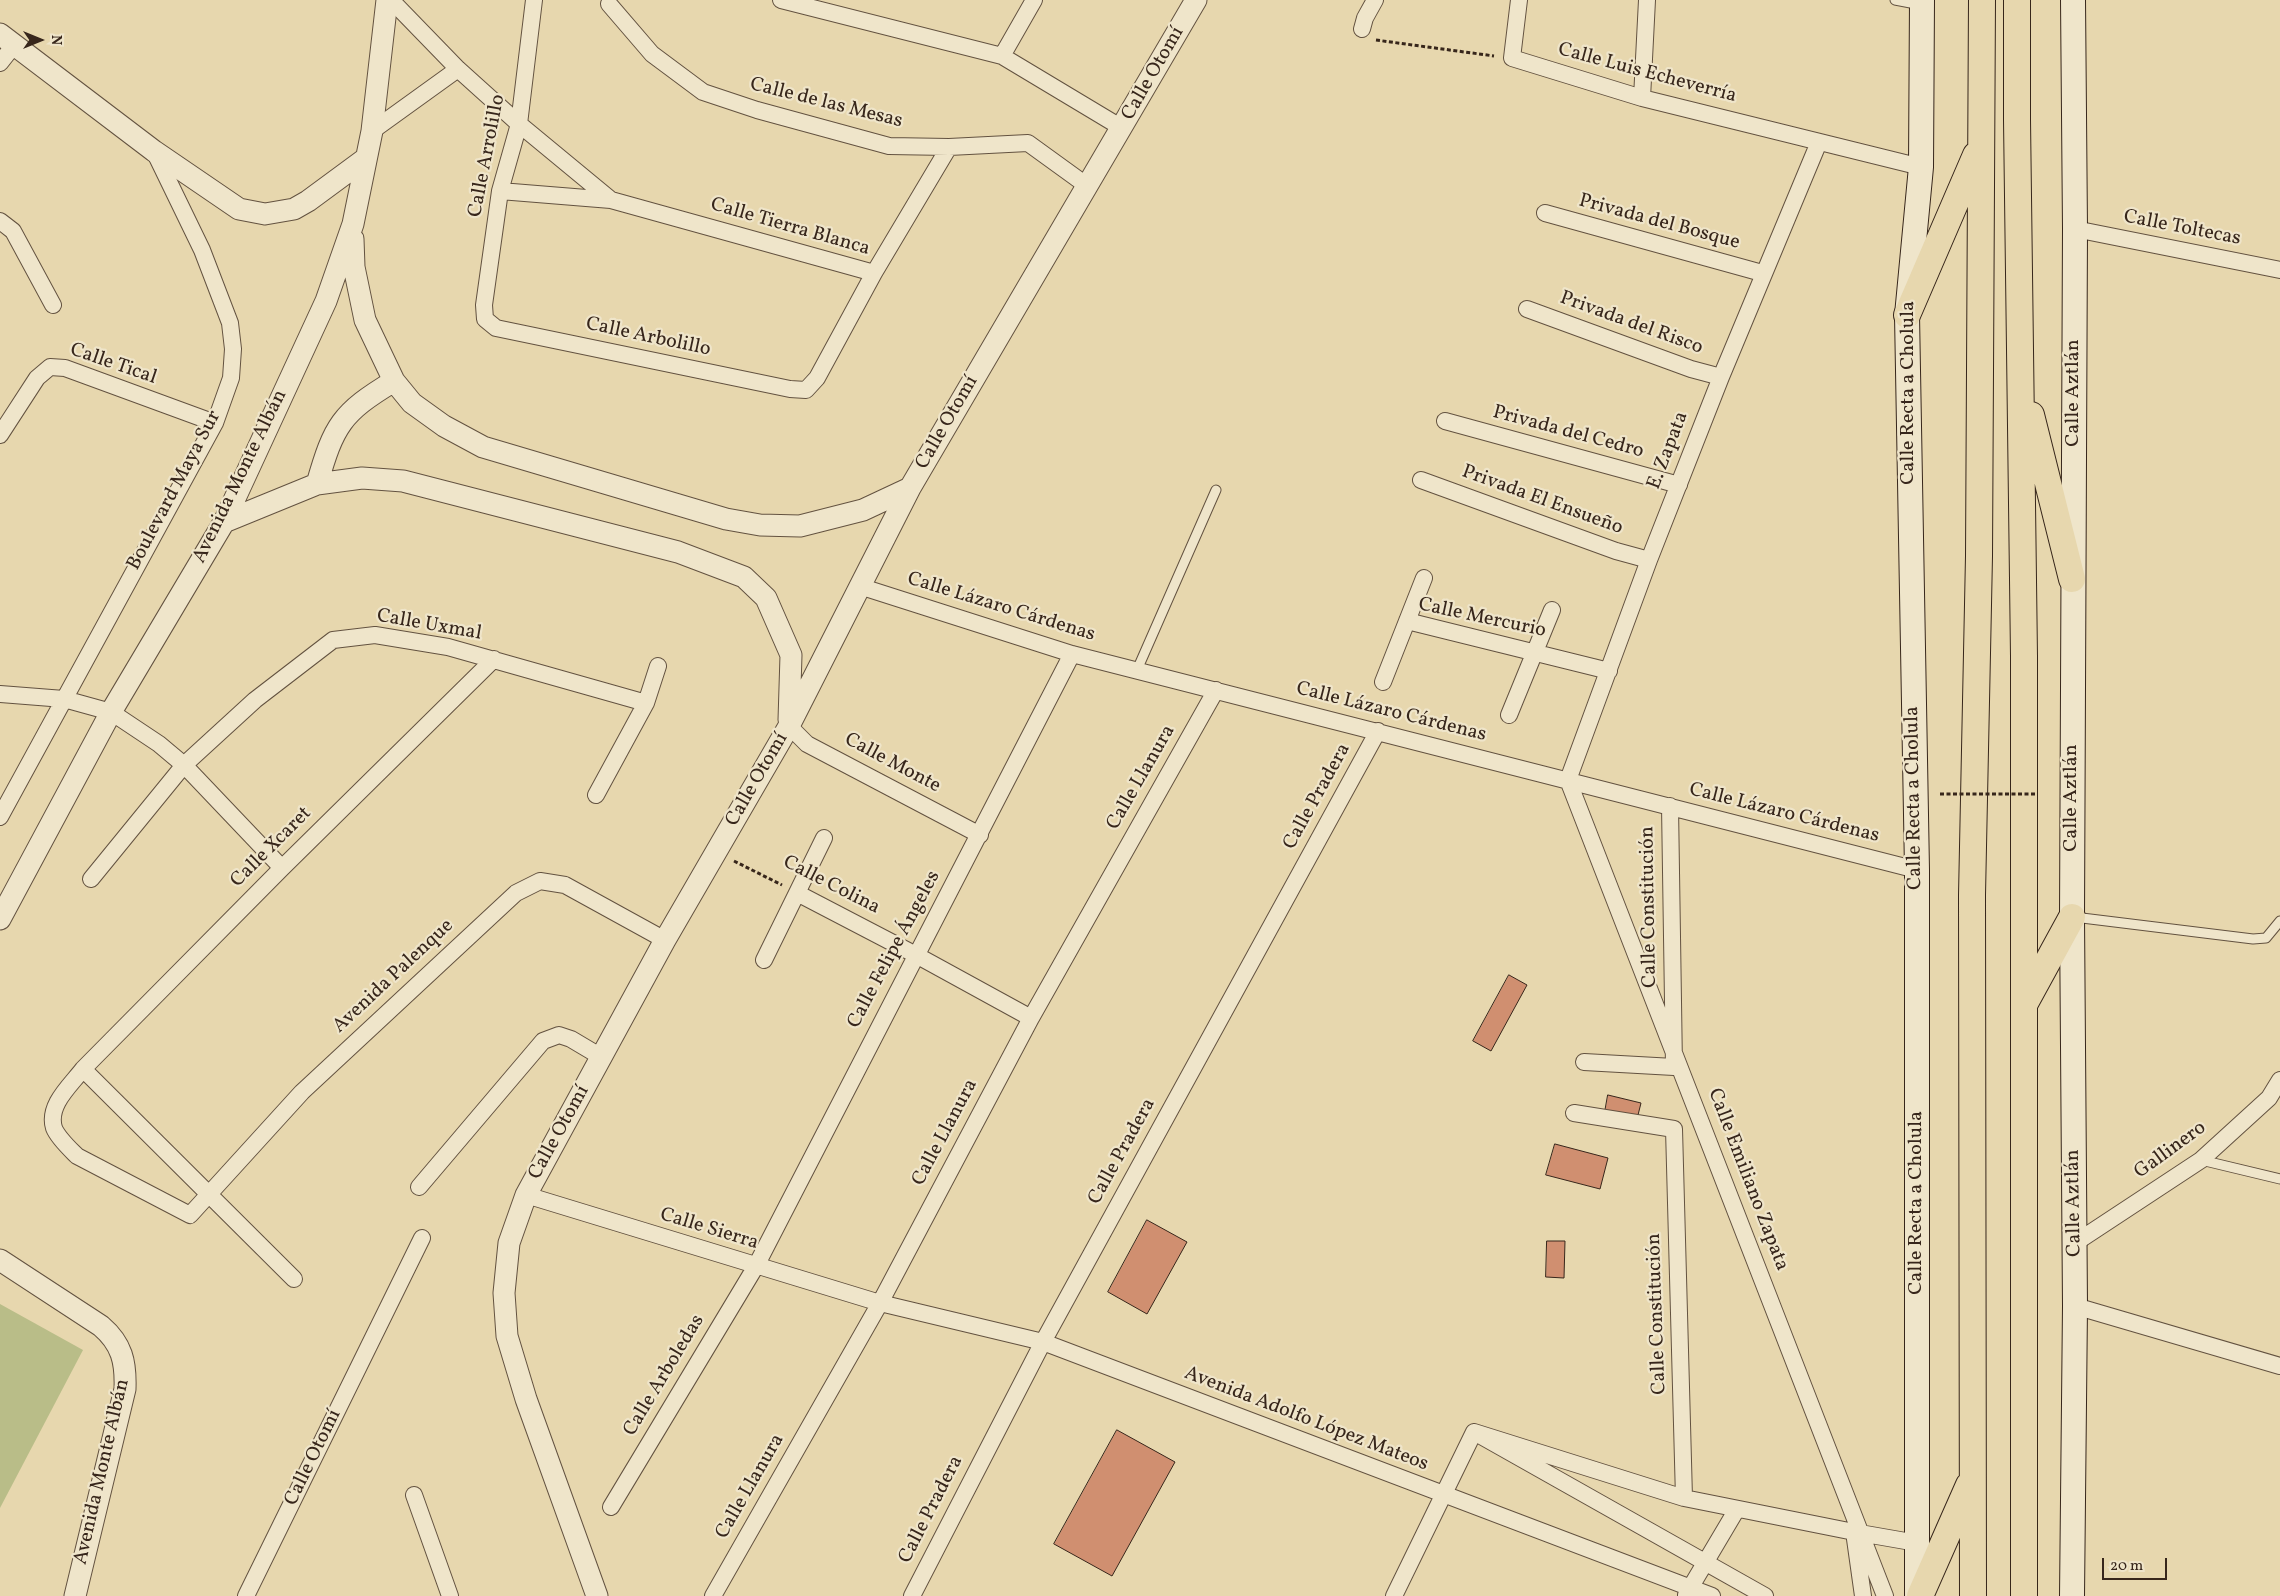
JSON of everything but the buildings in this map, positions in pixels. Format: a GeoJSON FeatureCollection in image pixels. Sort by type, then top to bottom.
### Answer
{"type":"FeatureCollection","features":[{"type":"Feature","properties":{"kind":"main road"},"geometry":{"type":"LineString","coordinates":[[1973,1596],[1972,895],[1979,556],[1982,0]]}},
{"type":"Feature","properties":{"kind":"main road"},"geometry":{"type":"LineString","coordinates":[[2017,0],[2024,656],[2024,1596]]}},
{"type":"Feature","properties":{"kind":"main road"},"geometry":{"type":"LineString","coordinates":[[2017,120],[2036,0]]}},
{"type":"Feature","properties":{"kind":"main road","name":"Calle Aztlán"},"geometry":{"type":"LineString","coordinates":[[2072,1596],[2075,1306],[2072,917],[2074,0]]}},
{"type":"Feature","properties":{"kind":"main road","name":"Calle Recta a Cholula"},"geometry":{"type":"LineString","coordinates":[[1918,1596],[1917,870],[1906,315],[1921,167],[1922,3]]}},
{"type":"Feature","properties":{"kind":"main road"},"geometry":{"type":"LineString","coordinates":[[1906,315],[1980,146]]}},
{"type":"Feature","properties":{"kind":"main road"},"geometry":{"type":"LineString","coordinates":[[2021,372],[2072,579]]}},
{"type":"Feature","properties":{"kind":"main road"},"geometry":{"type":"LineString","coordinates":[[2024,1005],[2072,917]]}},
{"type":"Feature","properties":{"kind":"main road"},"geometry":{"type":"LineString","coordinates":[[1918,1596],[1973,1475]]}},
{"type":"Feature","properties":{"kind":"street","name":"Calle Tierra Blanca"},"geometry":{"type":"LineString","coordinates":[[389,0],[458,69],[519,124],[611,200]]}},
{"type":"Feature","properties":{"kind":"street","name":"Avenida Monte Albán"},"geometry":{"type":"LineString","coordinates":[[0,919],[111,712],[224,522],[326,301],[353,224],[372,131],[389,0]]}},
{"type":"Feature","properties":{"kind":"street","name":"Calle Arrolillo"},"geometry":{"type":"LineString","coordinates":[[485,320],[484,305],[500,191],[519,124],[534,0]]}},
{"type":"Feature","properties":{"kind":"street"},"geometry":{"type":"LineString","coordinates":[[781,0],[1002,56],[1122,128]]}},
{"type":"Feature","properties":{"kind":"street"},"geometry":{"type":"LineString","coordinates":[[1002,56],[1034,0]]}},
{"type":"Feature","properties":{"kind":"street","name":"Calle Otomí"},"geometry":{"type":"LineString","coordinates":[[597,1596],[526,1399],[507,1336],[504,1293],[509,1243],[526,1195],[603,1058],[664,940],[789,726],[910,488],[1196,0]]}},
{"type":"Feature","properties":{"kind":"street"},"geometry":{"type":"LineString","coordinates":[[1362,29],[1364,18],[1375,0]]}},
{"type":"Feature","properties":{"kind":"street"},"geometry":{"type":"LineString","coordinates":[[1512,58],[1519,0]]}},
{"type":"Feature","properties":{"kind":"street"},"geometry":{"type":"LineString","coordinates":[[1642,98],[1647,0]]}},
{"type":"Feature","properties":{"kind":"street","name":"Calle de las Mesas"},"geometry":{"type":"LineString","coordinates":[[609,4],[652,54],[703,92],[757,110],[889,146],[949,147],[1028,143],[1086,185]]}},
{"type":"Feature","properties":{"kind":"street"},"geometry":{"type":"LineString","coordinates":[[0,63],[8,39]]}},
{"type":"Feature","properties":{"kind":"street","name":"Boulevard Maya Sur"},"geometry":{"type":"LineString","coordinates":[[8,39],[154,151],[239,208],[265,214],[294,208],[308,201],[365,159]]}},
{"type":"Feature","properties":{"kind":"street","name":"Calle Luis Echeverría"},"geometry":{"type":"LineString","coordinates":[[1512,58],[1642,98],[1921,167]]}},
{"type":"Feature","properties":{"kind":"street"},"geometry":{"type":"LineString","coordinates":[[372,131],[458,69]]}},
{"type":"Feature","properties":{"kind":"street","name":"E. Zapata"},"geometry":{"type":"LineString","coordinates":[[1568,780],[1678,485],[1762,273],[1819,142]]}},
{"type":"Feature","properties":{"kind":"street","name":"Calle Tierra Blanca"},"geometry":{"type":"LineString","coordinates":[[500,191],[611,200],[874,274],[949,147]]}},
{"type":"Feature","properties":{"kind":"street","name":"Boulevard Maya Sur"},"geometry":{"type":"LineString","coordinates":[[0,817],[215,423],[230,378],[233,349],[230,323],[202,250],[154,151]]}},
{"type":"Feature","properties":{"kind":"street","name":"Privada del Bosque"},"geometry":{"type":"LineString","coordinates":[[1545,213],[1762,273]]}},
{"type":"Feature","properties":{"kind":"street"},"geometry":{"type":"LineString","coordinates":[[0,221],[13,230],[53,305]]}},
{"type":"Feature","properties":{"kind":"street"},"geometry":{"type":"LineString","coordinates":[[353,224],[354,267],[365,320],[394,381],[412,403],[444,426],[484,447],[726,519],[760,525],[800,526],[863,510],[910,488]]}},
{"type":"Feature","properties":{"kind":"street","name":"Calle Toltecas"},"geometry":{"type":"LineString","coordinates":[[2075,229],[2280,270]]}},
{"type":"Feature","properties":{"kind":"street","name":"Calle Arbolillo"},"geometry":{"type":"LineString","coordinates":[[485,320],[496,328],[790,389],[806,390],[817,378],[874,274]]}},
{"type":"Feature","properties":{"kind":"street","name":"Privada del Risco"},"geometry":{"type":"LineString","coordinates":[[1527,308],[1691,369],[1721,376]]}},
{"type":"Feature","properties":{"kind":"street","name":"Calle Tical"},"geometry":{"type":"LineString","coordinates":[[0,435],[37,378],[50,367],[65,368],[215,423]]}},
{"type":"Feature","properties":{"kind":"street"},"geometry":{"type":"LineString","coordinates":[[317,484],[334,433],[346,416],[362,401],[394,381]]}},
{"type":"Feature","properties":{"kind":"street","name":"Privada del Cedro"},"geometry":{"type":"LineString","coordinates":[[1446,421],[1678,485]]}},
{"type":"Feature","properties":{"kind":"street"},"geometry":{"type":"LineString","coordinates":[[224,522],[317,484],[362,478],[403,481],[678,552],[744,577],[766,598],[791,654],[789,726]]}},
{"type":"Feature","properties":{"kind":"street","name":"Privada El Ensueño"},"geometry":{"type":"LineString","coordinates":[[1421,480],[1616,551],[1649,560]]}},
{"type":"Feature","properties":{"kind":"street"},"geometry":{"type":"LineString","coordinates":[[1407,621],[1424,578]]}},
{"type":"Feature","properties":{"kind":"street","name":"Calle Lázaro Cárdenas"},"geometry":{"type":"LineString","coordinates":[[859,586],[1072,654],[1917,870]]}},
{"type":"Feature","properties":{"kind":"street"},"geometry":{"type":"LineString","coordinates":[[1509,715],[1552,610]]}},
{"type":"Feature","properties":{"kind":"street","name":"Calle Mercurio"},"geometry":{"type":"LineString","coordinates":[[1383,682],[1407,621],[1609,671]]}},
{"type":"Feature","properties":{"kind":"street","name":"Calle Uxmal"},"geometry":{"type":"LineString","coordinates":[[91,879],[184,765],[255,700],[333,640],[375,635],[448,647],[646,703]]}},
{"type":"Feature","properties":{"kind":"street","name":"Calle Felipe Ángeles"},"geometry":{"type":"LineString","coordinates":[[756,1266],[1072,654]]}},
{"type":"Feature","properties":{"kind":"street","name":"Calle Xcaret"},"geometry":{"type":"LineString","coordinates":[[190,1215],[77,1156],[54,1127],[55,1108],[59,1099],[83,1069],[282,868],[494,659]]}},
{"type":"Feature","properties":{"kind":"street"},"geometry":{"type":"LineString","coordinates":[[596,795],[646,703],[658,666]]}},
{"type":"Feature","properties":{"kind":"street","name":"Calle Llanura"},"geometry":{"type":"LineString","coordinates":[[713,1596],[880,1303],[1031,1018],[1216,690]]}},
{"type":"Feature","properties":{"kind":"street"},"geometry":{"type":"LineString","coordinates":[[0,694],[64,699],[111,712],[159,744],[184,765],[282,868]]}},
{"type":"Feature","properties":{"kind":"street","name":"Calle Monte"},"geometry":{"type":"LineString","coordinates":[[789,726],[807,744],[980,835]]}},
{"type":"Feature","properties":{"kind":"street","name":"Calle Pradera"},"geometry":{"type":"LineString","coordinates":[[912,1596],[1042,1342],[1378,732]]}},
{"type":"Feature","properties":{"kind":"street","name":"Calle Emiliano Zapata"},"geometry":{"type":"LineString","coordinates":[[1568,780],[1858,1533],[1886,1596]]}},
{"type":"Feature","properties":{"kind":"street","name":"Calle Constitución"},"geometry":{"type":"LineString","coordinates":[[1670,806],[1674,1059]]}},
{"type":"Feature","properties":{"kind":"street"},"geometry":{"type":"LineString","coordinates":[[764,960],[824,838]]}},
{"type":"Feature","properties":{"kind":"street","name":"Avenida Palenque"},"geometry":{"type":"LineString","coordinates":[[190,1215],[302,1092],[516,893],[540,881],[565,886],[664,940]]}},
{"type":"Feature","properties":{"kind":"street","name":"Calle Colina"},"geometry":{"type":"LineString","coordinates":[[797,893],[916,954],[1031,1018]]}},
{"type":"Feature","properties":{"kind":"street"},"geometry":{"type":"LineString","coordinates":[[419,1187],[543,1041],[559,1035],[603,1058]]}},
{"type":"Feature","properties":{"kind":"street"},"geometry":{"type":"LineString","coordinates":[[1584,1062],[1674,1059]]}},
{"type":"Feature","properties":{"kind":"street"},"geometry":{"type":"LineString","coordinates":[[83,1069],[294,1279]]}},
{"type":"Feature","properties":{"kind":"street","name":"Gallinero"},"geometry":{"type":"LineString","coordinates":[[2075,1244],[2201,1160],[2269,1098],[2280,1080]]}},
{"type":"Feature","properties":{"kind":"street","name":"Calle Constitución"},"geometry":{"type":"LineString","coordinates":[[1574,1113],[1674,1129],[1684,1498]]}},
{"type":"Feature","properties":{"kind":"street","name":"Calle Sierra"},"geometry":{"type":"LineString","coordinates":[[526,1195],[880,1303]]}},
{"type":"Feature","properties":{"kind":"street","name":"Calle Otomí"},"geometry":{"type":"LineString","coordinates":[[246,1596],[422,1238]]}},
{"type":"Feature","properties":{"kind":"street","name":"Avenida Monte Albán"},"geometry":{"type":"LineString","coordinates":[[0,1260],[101,1326],[113,1336],[122,1354],[126,1370],[125,1389],[75,1596]]}},
{"type":"Feature","properties":{"kind":"street","name":"Calle Arboledas"},"geometry":{"type":"LineString","coordinates":[[611,1507],[756,1266]]}},
{"type":"Feature","properties":{"kind":"street","name":"Avenida Adolfo López Mateos"},"geometry":{"type":"LineString","coordinates":[[880,1303],[1042,1342],[1444,1494],[1688,1592],[1712,1596]]}},
{"type":"Feature","properties":{"kind":"street"},"geometry":{"type":"LineString","coordinates":[[2075,1306],[2280,1366]]}},
{"type":"Feature","properties":{"kind":"street"},"geometry":{"type":"LineString","coordinates":[[1474,1432],[1684,1498],[1737,1510],[1917,1543]]}},
{"type":"Feature","properties":{"kind":"street"},"geometry":{"type":"LineString","coordinates":[[1394,1596],[1474,1432]]}},
{"type":"Feature","properties":{"kind":"street"},"geometry":{"type":"LineString","coordinates":[[1474,1432],[1765,1596]]}},
{"type":"Feature","properties":{"kind":"street"},"geometry":{"type":"LineString","coordinates":[[414,1495],[450,1596]]}},
{"type":"Feature","properties":{"kind":"street"},"geometry":{"type":"LineString","coordinates":[[1688,1592],[1737,1510]]}},
{"type":"Feature","properties":{"kind":"street"},"geometry":{"type":"LineString","coordinates":[[1858,1533],[1863,1596]]}},
{"type":"Feature","properties":{"kind":"lane"},"geometry":{"type":"LineString","coordinates":[[1895,0],[1922,3]]}},
{"type":"Feature","properties":{"kind":"lane"},"geometry":{"type":"LineString","coordinates":[[1137,670],[1216,490]]}},
{"type":"Feature","properties":{"kind":"lane"},"geometry":{"type":"LineString","coordinates":[[2072,917],[2253,939],[2266,938],[2280,921]]}},
{"type":"Feature","properties":{"kind":"lane"},"geometry":{"type":"LineString","coordinates":[[2201,1160],[2280,1179]]}},
{"type":"Feature","properties":{"kind":"path"},"geometry":{"type":"LineString","coordinates":[[1362,29],[1374,40],[1512,58]]}},
{"type":"Feature","properties":{"kind":"path"},"geometry":{"type":"LineString","coordinates":[[1940,794],[2038,794]]}},
{"type":"Feature","properties":{"kind":"path","name":"Calle Colina"},"geometry":{"type":"LineString","coordinates":[[716,851],[797,893]]}},
{"type":"Feature","properties":{"kind":"green space"},"geometry":{"type":"Polygon","coordinates":[[[0,1304],[83,1350],[0,1508],[0,1304]]]}}]}
